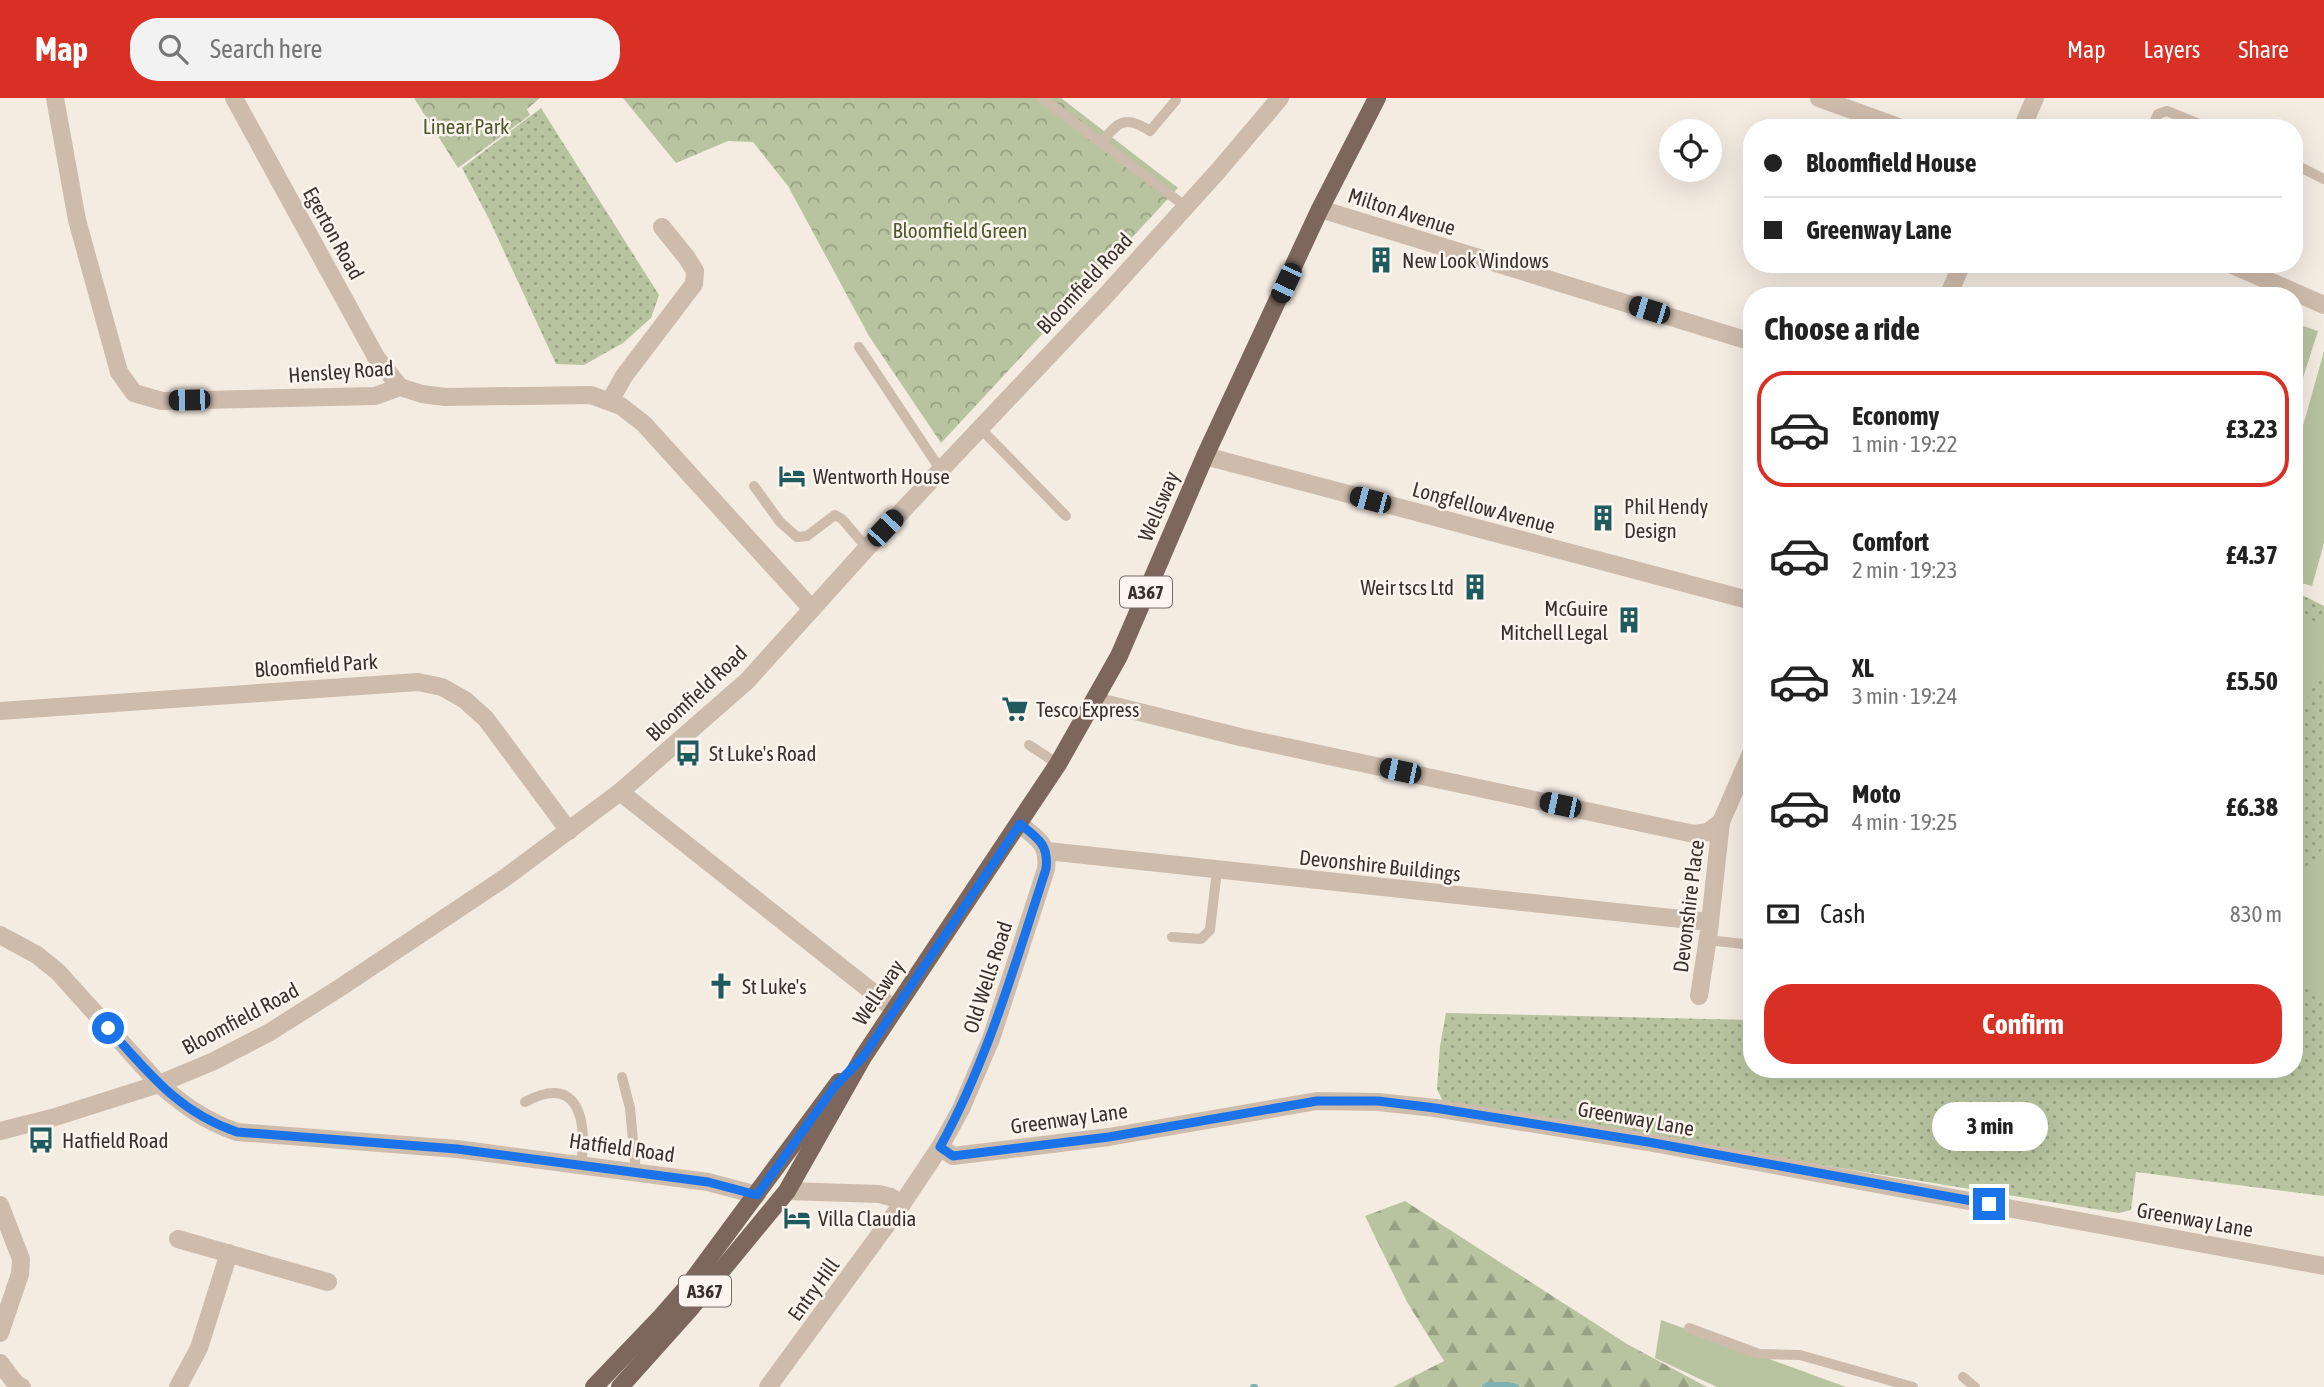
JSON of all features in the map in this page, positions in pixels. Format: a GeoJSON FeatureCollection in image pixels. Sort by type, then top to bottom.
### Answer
{"type":"FeatureCollection","features":[{"type":"Feature","properties":{"kind":"main road","name":"Wellsway"},"geometry":{"type":"LineString","coordinates":[[620,1387],[690,1310],[787,1191],[863,1057],[1020,824],[1095,701],[1119,656],[1205,456],[1320,209],[1377,98]]}},
{"type":"Feature","properties":{"kind":"main road","name":"Wellsway"},"geometry":{"type":"LineString","coordinates":[[594,1387],[675,1301],[757,1195],[835,1086],[863,1057]]}},
{"type":"Feature","properties":{"kind":"main road"},"geometry":{"type":"LineString","coordinates":[[757,1195],[787,1191]]}},
{"type":"Feature","properties":{"kind":"street","name":"Hensley Road"},"geometry":{"type":"LineString","coordinates":[[55,98],[77,220],[119,372],[134,393],[162,401],[375,396],[400,387],[445,397],[591,395],[610,401],[629,411],[644,425],[812,609]]}},
{"type":"Feature","properties":{"kind":"street","name":"Egerton Road"},"geometry":{"type":"LineString","coordinates":[[234,98],[376,357],[400,387]]}},
{"type":"Feature","properties":{"kind":"street","name":"Bloomfield Road"},"geometry":{"type":"LineString","coordinates":[[0,1131],[52,1118],[159,1084],[214,1061],[270,1032],[506,877],[620,792],[747,681],[866,548],[1108,293],[1280,98]]}},
{"type":"Feature","properties":{"kind":"street"},"geometry":{"type":"LineString","coordinates":[[1819,98],[1876,119]]}},
{"type":"Feature","properties":{"kind":"street"},"geometry":{"type":"LineString","coordinates":[[2026,119],[2035,98]]}},
{"type":"Feature","properties":{"kind":"street","name":"Milton Avenue"},"geometry":{"type":"LineString","coordinates":[[1320,209],[1743,339]]}},
{"type":"Feature","properties":{"kind":"street"},"geometry":{"type":"LineString","coordinates":[[610,401],[624,376],[694,284],[695,271],[662,227]]}},
{"type":"Feature","properties":{"kind":"street"},"geometry":{"type":"LineString","coordinates":[[2251,273],[2283,287]]}},
{"type":"Feature","properties":{"kind":"street"},"geometry":{"type":"LineString","coordinates":[[2303,296],[2324,305]]}},
{"type":"Feature","properties":{"kind":"street","name":"Longfellow Avenue"},"geometry":{"type":"LineString","coordinates":[[1205,456],[1743,599]]}},
{"type":"Feature","properties":{"kind":"street","name":"Bloomfield Park"},"geometry":{"type":"LineString","coordinates":[[0,710],[418,682],[442,687],[465,700],[486,719],[569,831]]}},
{"type":"Feature","properties":{"kind":"street"},"geometry":{"type":"LineString","coordinates":[[1095,701],[1240,737],[1694,834],[1708,832],[1721,822]]}},
{"type":"Feature","properties":{"kind":"street","name":"Devonshire Place"},"geometry":{"type":"LineString","coordinates":[[1699,996],[1721,822],[1743,772]]}},
{"type":"Feature","properties":{"kind":"street"},"geometry":{"type":"LineString","coordinates":[[620,792],[894,1009]]}},
{"type":"Feature","properties":{"kind":"street"},"geometry":{"type":"LineString","coordinates":[[1020,824],[1033,834],[1046,851]]}},
{"type":"Feature","properties":{"kind":"street","name":"Devonshire Buildings"},"geometry":{"type":"LineString","coordinates":[[1046,851],[1708,931]]}},
{"type":"Feature","properties":{"kind":"street","name":"Old Wells Road"},"geometry":{"type":"LineString","coordinates":[[940,1147],[961,1109],[991,1039],[1046,869],[1046,851]]}},
{"type":"Feature","properties":{"kind":"street","name":"Hatfield Road"},"geometry":{"type":"LineString","coordinates":[[0,935],[28,949],[58,972],[159,1084],[213,1124],[237,1132],[457,1149],[580,1164],[708,1182],[757,1195]]}},
{"type":"Feature","properties":{"kind":"street","name":"Greenway Lane"},"geometry":{"type":"LineString","coordinates":[[940,1147],[953,1156],[1109,1137],[1317,1101],[1378,1101],[1648,1142],[2324,1266]]}},
{"type":"Feature","properties":{"kind":"street","name":"Entry Hill"},"geometry":{"type":"LineString","coordinates":[[768,1387],[902,1204],[940,1147]]}},
{"type":"Feature","properties":{"kind":"street"},"geometry":{"type":"LineString","coordinates":[[787,1191],[878,1194],[891,1197],[902,1204]]}},
{"type":"Feature","properties":{"kind":"street"},"geometry":{"type":"LineString","coordinates":[[0,1205],[21,1259],[20,1274],[0,1333]]}},
{"type":"Feature","properties":{"kind":"street"},"geometry":{"type":"LineString","coordinates":[[178,1239],[328,1282]]}},
{"type":"Feature","properties":{"kind":"street"},"geometry":{"type":"LineString","coordinates":[[178,1387],[199,1348],[229,1253]]}},
{"type":"Feature","properties":{"kind":"street"},"geometry":{"type":"LineString","coordinates":[[0,1363],[16,1384],[22,1387]]}},
{"type":"Feature","properties":{"kind":"lane"},"geometry":{"type":"LineString","coordinates":[[1049,100],[1185,206]]}},
{"type":"Feature","properties":{"kind":"lane"},"geometry":{"type":"LineString","coordinates":[[1102,142],[1112,129],[1125,121],[1137,123],[1150,131],[1176,100]]}},
{"type":"Feature","properties":{"kind":"lane"},"geometry":{"type":"LineString","coordinates":[[2156,119],[2158,114],[2167,111],[2187,119]]}},
{"type":"Feature","properties":{"kind":"lane"},"geometry":{"type":"LineString","coordinates":[[2303,168],[2324,179]]}},
{"type":"Feature","properties":{"kind":"lane"},"geometry":{"type":"LineString","coordinates":[[859,347],[940,469]]}},
{"type":"Feature","properties":{"kind":"lane"},"geometry":{"type":"LineString","coordinates":[[979,427],[1066,516]]}},
{"type":"Feature","properties":{"kind":"lane"},"geometry":{"type":"LineString","coordinates":[[754,486],[780,522],[797,537],[807,536],[835,515],[842,519],[866,548]]}},
{"type":"Feature","properties":{"kind":"lane"},"geometry":{"type":"LineString","coordinates":[[1029,746],[1058,764]]}},
{"type":"Feature","properties":{"kind":"lane"},"geometry":{"type":"LineString","coordinates":[[1172,937],[1201,939],[1210,930],[1217,870]]}},
{"type":"Feature","properties":{"kind":"lane"},"geometry":{"type":"LineString","coordinates":[[1708,931],[1743,942]]}},
{"type":"Feature","properties":{"kind":"lane"},"geometry":{"type":"LineString","coordinates":[[622,1077],[630,1108],[636,1172]]}},
{"type":"Feature","properties":{"kind":"lane"},"geometry":{"type":"LineString","coordinates":[[525,1102],[551,1093],[571,1099],[578,1107],[583,1122],[584,1142],[580,1164]]}},
{"type":"Feature","properties":{"kind":"lane"},"geometry":{"type":"LineString","coordinates":[[1689,1328],[1759,1354],[1800,1355],[1913,1387]]}},
{"type":"Feature","properties":{"kind":"lane"},"geometry":{"type":"LineString","coordinates":[[1964,1377],[1975,1387]]}},
{"type":"Feature","properties":{"kind":"green space","name":"Linear Park"},"geometry":{"type":"Polygon","coordinates":[[[414,98],[540,98],[527,109],[523,102],[530,115],[458,168],[414,98]]]}},
{"type":"Feature","properties":{"kind":"green space","name":"Bloomfield Green"},"geometry":{"type":"Polygon","coordinates":[[[623,98],[1061,98],[1178,188],[941,443],[869,336],[788,186],[753,142],[728,141],[676,163],[623,98]]]}},
{"type":"Feature","properties":{"kind":"green space"},"geometry":{"type":"Polygon","coordinates":[[[541,108],[659,295],[651,318],[623,343],[584,365],[556,364],[489,219],[462,168],[541,108]]]}},
{"type":"Feature","properties":{"kind":"green space"},"geometry":{"type":"Polygon","coordinates":[[[2303,326],[2318,331],[2303,378],[2303,326]]]}},
{"type":"Feature","properties":{"kind":"green space"},"geometry":{"type":"Polygon","coordinates":[[[2324,351],[2324,543],[2312,586],[2303,584],[2303,426],[2324,351]]]}},
{"type":"Feature","properties":{"kind":"green space"},"geometry":{"type":"Polygon","coordinates":[[[2303,596],[2324,606],[2324,1196],[2136,1172],[2131,1210],[2119,1213],[1444,1104],[1437,1089],[1446,1013],[1743,1020],[1743,1078],[2303,1078],[2303,596]]]}},
{"type":"Feature","properties":{"kind":"green space"},"geometry":{"type":"Polygon","coordinates":[[[2303,616],[2324,626],[2324,665],[2303,706],[2303,616]]]}},
{"type":"Feature","properties":{"kind":"green space"},"geometry":{"type":"Polygon","coordinates":[[[2324,847],[2324,996],[2303,978],[2303,872],[2324,847]]]}},
{"type":"Feature","properties":{"kind":"green space"},"geometry":{"type":"Polygon","coordinates":[[[1405,1201],[1627,1344],[1707,1387],[1393,1387],[1444,1361],[1407,1302],[1365,1216],[1405,1201]]]}},
{"type":"Feature","properties":{"kind":"green space"},"geometry":{"type":"Polygon","coordinates":[[[1661,1320],[1846,1387],[1717,1387],[1655,1358],[1661,1320]]]}},
{"type":"Feature","properties":{"kind":"waterway"},"geometry":{"type":"LineString","coordinates":[[1485,1387],[1516,1387]]}},
{"type":"Feature","properties":{"kind":"place","name":"New Look Windows"},"geometry":{"type":"Point","coordinates":[1381,260]}},
{"type":"Feature","properties":{"kind":"place","name":"Wentworth House"},"geometry":{"type":"Point","coordinates":[792,476]}},
{"type":"Feature","properties":{"kind":"place","name":"Phil Hendy Design"},"geometry":{"type":"Point","coordinates":[1603,518]}},
{"type":"Feature","properties":{"kind":"place","name":"Weir tscs Ltd"},"geometry":{"type":"Point","coordinates":[1475,587]}},
{"type":"Feature","properties":{"kind":"place","name":"McGuire Mitchell Legal"},"geometry":{"type":"Point","coordinates":[1629,620]}},
{"type":"Feature","properties":{"kind":"place","name":"Tesco Express"},"geometry":{"type":"Point","coordinates":[1015,709]}},
{"type":"Feature","properties":{"kind":"place","name":"St Luke's Road"},"geometry":{"type":"Point","coordinates":[688,753]}},
{"type":"Feature","properties":{"kind":"place","name":"St Luke's"},"geometry":{"type":"Point","coordinates":[721,986]}},
{"type":"Feature","properties":{"kind":"place","name":"Hatfield Road"},"geometry":{"type":"Point","coordinates":[41,1140]}},
{"type":"Feature","properties":{"kind":"place","name":"Villa Claudia"},"geometry":{"type":"Point","coordinates":[797,1218]}},
{"type":"Feature","properties":{"kind":"route"},"geometry":{"type":"LineString","coordinates":[[108,1028],[174,1097],[213,1124],[237,1132],[457,1149],[708,1182],[757,1195],[835,1086],[863,1057],[1020,824],[1040,841],[1046,851],[1046,869],[991,1039],[961,1109],[940,1147],[953,1156],[1109,1137],[1317,1101],[1378,1101],[1648,1142],[1989,1204]]}}]}
